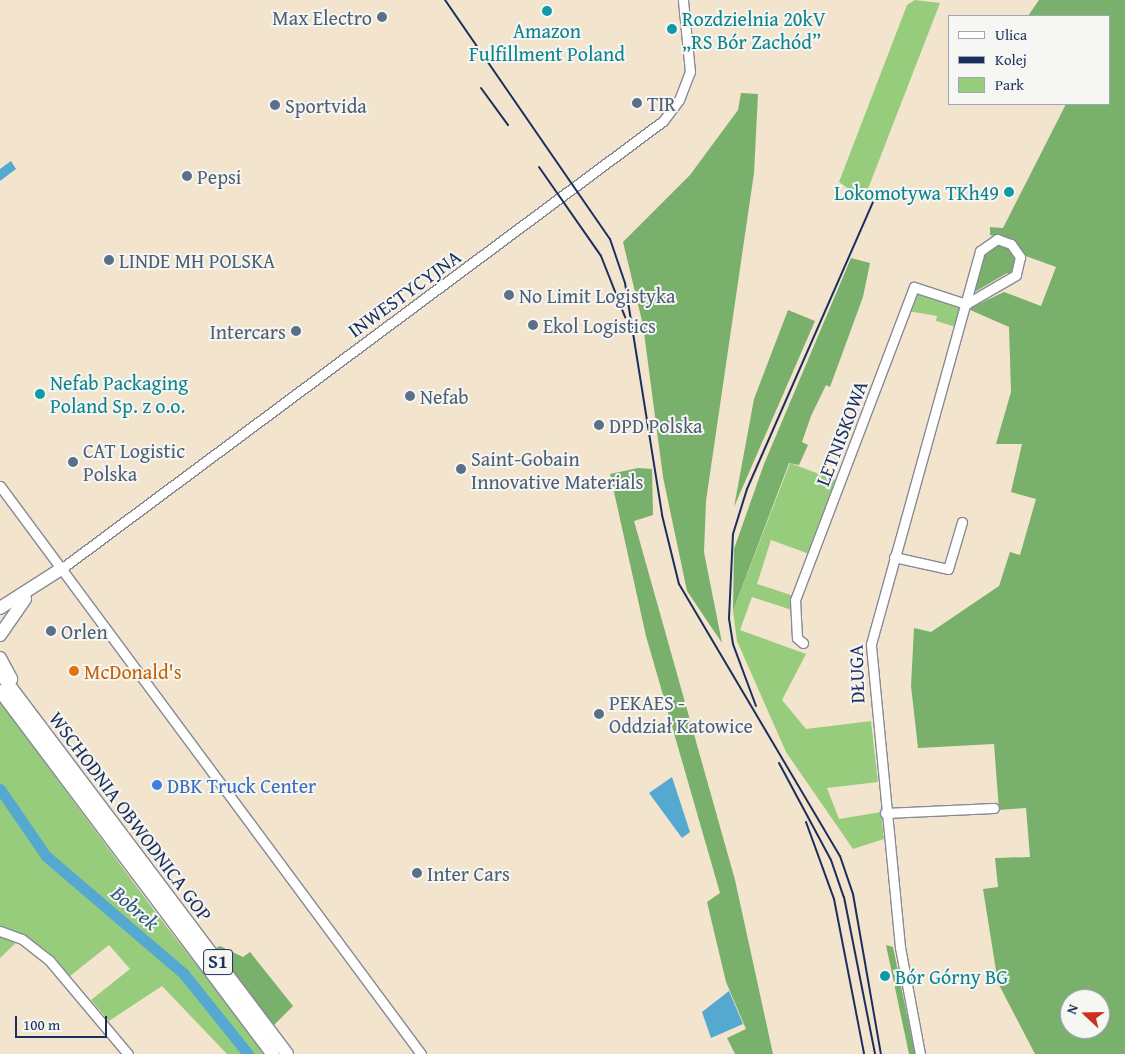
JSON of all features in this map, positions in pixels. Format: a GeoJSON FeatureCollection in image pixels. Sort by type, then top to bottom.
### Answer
{"type":"FeatureCollection","features":[{"type":"Feature","properties":{"kind":"highway"},"geometry":{"type":"LineString","coordinates":[[0,608],[35,589],[61,569]]}},
{"type":"Feature","properties":{"kind":"highway"},"geometry":{"type":"LineString","coordinates":[[0,635],[11,615],[35,589]]}},
{"type":"Feature","properties":{"kind":"highway"},"geometry":{"type":"LineString","coordinates":[[0,658],[26,708]]}},
{"type":"Feature","properties":{"kind":"highway","name":"WSCHODNIA OBWODNICA GOP"},"geometry":{"type":"LineString","coordinates":[[0,673],[287,1054]]}},
{"type":"Feature","properties":{"kind":"highway","name":"WSCHODNIA OBWODNICA GOP"},"geometry":{"type":"LineString","coordinates":[[0,690],[273,1054]]}},
{"type":"Feature","properties":{"kind":"street","name":"INWESTYCYJNA"},"geometry":{"type":"LineString","coordinates":[[61,569],[662,121],[679,100],[690,72],[683,0]]}},
{"type":"Feature","properties":{"kind":"street","name":"DŁUGA"},"geometry":{"type":"LineString","coordinates":[[920,1054],[900,947],[870,654],[894,557],[980,251],[991,240],[1002,240],[1018,251],[1020,267],[1012,279],[966,304]]}},
{"type":"Feature","properties":{"kind":"street","name":"LETNISKOWA"},"geometry":{"type":"LineString","coordinates":[[803,643],[797,638],[795,600],[914,287],[966,304]]}},
{"type":"Feature","properties":{"kind":"street"},"geometry":{"type":"LineString","coordinates":[[0,486],[421,1054]]}},
{"type":"Feature","properties":{"kind":"street"},"geometry":{"type":"LineString","coordinates":[[894,557],[948,569],[962,522]]}},
{"type":"Feature","properties":{"kind":"street"},"geometry":{"type":"LineString","coordinates":[[885,813],[994,808]]}},
{"type":"Feature","properties":{"kind":"street"},"geometry":{"type":"LineString","coordinates":[[0,931],[22,940],[49,960],[128,1054]]}},
{"type":"Feature","properties":{"kind":"green space"},"geometry":{"type":"Polygon","coordinates":[[[915,0],[940,3],[866,194],[853,192],[839,182],[907,5],[915,0]]]}},
{"type":"Feature","properties":{"kind":"green space"},"geometry":{"type":"Polygon","coordinates":[[[1039,0],[1125,0],[1125,1054],[1035,1054],[998,983],[983,889],[998,887],[995,858],[1030,857],[1026,808],[999,810],[994,744],[918,748],[911,686],[914,628],[931,632],[999,586],[1010,552],[1020,555],[1036,499],[1011,492],[1022,444],[996,444],[1011,392],[1009,327],[968,309],[1004,292],[1041,306],[1056,267],[1023,255],[1014,239],[990,235],[990,227],[1003,228],[1065,105],[1110,105],[1110,15],[1029,15],[1039,0]]]}},
{"type":"Feature","properties":{"kind":"green space"},"geometry":{"type":"Polygon","coordinates":[[[741,93],[758,94],[754,173],[706,501],[704,552],[722,643],[687,591],[663,477],[643,325],[623,242],[690,175],[738,110],[741,93]]]}},
{"type":"Feature","properties":{"kind":"green space"},"geometry":{"type":"Polygon","coordinates":[[[998,244],[1007,246],[1016,258],[1016,267],[1011,275],[1007,273],[973,293],[983,252],[998,244]]]}},
{"type":"Feature","properties":{"kind":"green space"},"geometry":{"type":"Polygon","coordinates":[[[851,258],[870,263],[863,297],[830,387],[826,385],[811,416],[802,442],[808,445],[799,465],[789,463],[733,611],[734,549],[764,464],[851,258]]]}},
{"type":"Feature","properties":{"kind":"green space"},"geometry":{"type":"Polygon","coordinates":[[[916,290],[962,305],[956,327],[936,321],[937,316],[908,311],[916,290]]]}},
{"type":"Feature","properties":{"kind":"green space"},"geometry":{"type":"Polygon","coordinates":[[[788,310],[815,321],[734,507],[754,399],[788,310]]]}},
{"type":"Feature","properties":{"kind":"green space"},"geometry":{"type":"Polygon","coordinates":[[[790,463],[843,483],[815,556],[771,540],[757,584],[794,596],[792,610],[752,597],[740,630],[806,654],[782,700],[806,729],[871,721],[878,782],[827,788],[839,819],[881,812],[884,839],[853,849],[786,752],[737,641],[733,611],[790,463]]]}},
{"type":"Feature","properties":{"kind":"green space"},"geometry":{"type":"Polygon","coordinates":[[[638,468],[652,469],[653,515],[634,521],[735,880],[773,1054],[735,1054],[727,1038],[746,1029],[726,982],[707,902],[720,893],[646,636],[610,474],[638,468]]]}},
{"type":"Feature","properties":{"kind":"green space"},"geometry":{"type":"Polygon","coordinates":[[[0,702],[159,917],[266,1054],[227,1054],[162,986],[109,1021],[91,1000],[130,969],[109,945],[70,976],[47,951],[23,936],[0,958],[0,702]]]}},
{"type":"Feature","properties":{"kind":"green space"},"geometry":{"type":"Polygon","coordinates":[[[886,945],[893,947],[915,1054],[909,1054],[886,945]]]}},
{"type":"Feature","properties":{"kind":"green space"},"geometry":{"type":"Polygon","coordinates":[[[220,946],[243,957],[250,952],[293,1006],[273,1026],[216,948],[220,946]]]}},
{"type":"Feature","properties":{"kind":"water"},"geometry":{"type":"Polygon","coordinates":[[[11,161],[16,169],[0,181],[0,169],[11,161]]]}},
{"type":"Feature","properties":{"kind":"water"},"geometry":{"type":"Polygon","coordinates":[[[672,777],[690,832],[682,838],[649,793],[672,777]]]}},
{"type":"Feature","properties":{"kind":"water"},"geometry":{"type":"Polygon","coordinates":[[[729,991],[743,1024],[711,1038],[702,1012],[729,991]]]}},
{"type":"Feature","properties":{"kind":"waterway","name":"Bobrek"},"geometry":{"type":"LineString","coordinates":[[0,789],[46,856],[184,974],[248,1054]]}},
{"type":"Feature","properties":{"kind":"railway"},"geometry":{"type":"LineString","coordinates":[[445,0],[610,239],[625,283],[662,515],[679,584],[840,856],[853,894],[881,1054]]}},
{"type":"Feature","properties":{"kind":"railway"},"geometry":{"type":"LineString","coordinates":[[481,88],[508,125]]}},
{"type":"Feature","properties":{"kind":"railway"},"geometry":{"type":"LineString","coordinates":[[539,167],[601,256],[625,317]]}},
{"type":"Feature","properties":{"kind":"railway"},"geometry":{"type":"LineString","coordinates":[[756,706],[733,644],[729,618],[733,534],[747,489],[876,195]]}},
{"type":"Feature","properties":{"kind":"railway"},"geometry":{"type":"LineString","coordinates":[[779,763],[831,860],[844,897],[875,1054]]}},
{"type":"Feature","properties":{"kind":"railway"},"geometry":{"type":"LineString","coordinates":[[806,822],[834,899],[864,1054]]}},
{"type":"Feature","properties":{"kind":"place","name":"Amazon Fulfillment Poland"},"geometry":{"type":"Point","coordinates":[547,11]}},
{"type":"Feature","properties":{"kind":"place","name":"Max Electro"},"geometry":{"type":"Point","coordinates":[382,17]}},
{"type":"Feature","properties":{"kind":"place","name":"Rozdzielnia 20kV „RS Bór Zachód”"},"geometry":{"type":"Point","coordinates":[672,29]}},
{"type":"Feature","properties":{"kind":"place","name":"TIR"},"geometry":{"type":"Point","coordinates":[637,103]}},
{"type":"Feature","properties":{"kind":"place","name":"Sportvida"},"geometry":{"type":"Point","coordinates":[275,105]}},
{"type":"Feature","properties":{"kind":"place","name":"Pepsi"},"geometry":{"type":"Point","coordinates":[187,176]}},
{"type":"Feature","properties":{"kind":"place","name":"Lokomotywa TKh49"},"geometry":{"type":"Point","coordinates":[1009,192]}},
{"type":"Feature","properties":{"kind":"place","name":"LINDE MH POLSKA"},"geometry":{"type":"Point","coordinates":[109,260]}},
{"type":"Feature","properties":{"kind":"place","name":"No Limit Logistyka"},"geometry":{"type":"Point","coordinates":[509,295]}},
{"type":"Feature","properties":{"kind":"place","name":"Ekol Logistics"},"geometry":{"type":"Point","coordinates":[533,325]}},
{"type":"Feature","properties":{"kind":"place","name":"Intercars"},"geometry":{"type":"Point","coordinates":[296,331]}},
{"type":"Feature","properties":{"kind":"place","name":"Nefab Packaging Poland Sp. z o.o."},"geometry":{"type":"Point","coordinates":[40,394]}},
{"type":"Feature","properties":{"kind":"place","name":"Nefab"},"geometry":{"type":"Point","coordinates":[410,396]}},
{"type":"Feature","properties":{"kind":"place","name":"DPD Polska"},"geometry":{"type":"Point","coordinates":[599,425]}},
{"type":"Feature","properties":{"kind":"place","name":"CAT Logistic Polska"},"geometry":{"type":"Point","coordinates":[73,462]}},
{"type":"Feature","properties":{"kind":"place","name":"Saint-Gobain Innovative Materials"},"geometry":{"type":"Point","coordinates":[461,469]}},
{"type":"Feature","properties":{"kind":"place","name":"Orlen"},"geometry":{"type":"Point","coordinates":[51,631]}},
{"type":"Feature","properties":{"kind":"place","name":"McDonald's"},"geometry":{"type":"Point","coordinates":[74,671]}},
{"type":"Feature","properties":{"kind":"place","name":"PEKAES - Oddział Katowice"},"geometry":{"type":"Point","coordinates":[599,714]}},
{"type":"Feature","properties":{"kind":"place","name":"DBK Truck Center"},"geometry":{"type":"Point","coordinates":[157,785]}},
{"type":"Feature","properties":{"kind":"place","name":"Inter Cars"},"geometry":{"type":"Point","coordinates":[417,873]}},
{"type":"Feature","properties":{"kind":"place","name":"Bór Górny BG"},"geometry":{"type":"Point","coordinates":[885,976]}}]}
